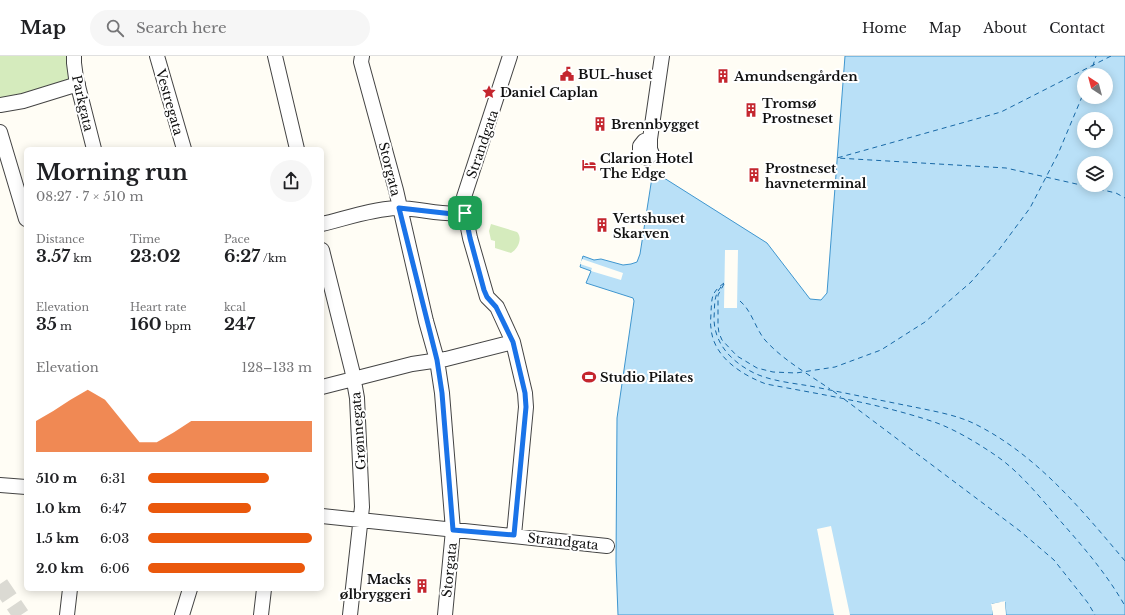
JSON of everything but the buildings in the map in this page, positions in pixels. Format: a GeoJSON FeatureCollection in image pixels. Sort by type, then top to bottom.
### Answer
{"type":"FeatureCollection","features":[{"type":"Feature","properties":{"kind":"street","name":"Parkgata"},"geometry":{"type":"LineString","coordinates":[[74,56],[78,84],[94,147]]}},
{"type":"Feature","properties":{"kind":"street","name":"Vestregata"},"geometry":{"type":"LineString","coordinates":[[157,56],[183,147]]}},
{"type":"Feature","properties":{"kind":"street"},"geometry":{"type":"LineString","coordinates":[[275,56],[297,147]]}},
{"type":"Feature","properties":{"kind":"street","name":"Storgata"},"geometry":{"type":"LineString","coordinates":[[362,56],[362,62],[437,360],[442,393],[453,530],[445,615]]}},
{"type":"Feature","properties":{"kind":"street","name":"Strandgata"},"geometry":{"type":"LineString","coordinates":[[510,56],[464,197],[465,213],[470,238],[484,290],[487,297],[496,307],[513,342],[525,393],[526,407],[514,535],[607,546]]}},
{"type":"Feature","properties":{"kind":"street"},"geometry":{"type":"LineString","coordinates":[[650,139],[658,58]]}},
{"type":"Feature","properties":{"kind":"street"},"geometry":{"type":"LineString","coordinates":[[0,105],[23,101],[78,84]]}},
{"type":"Feature","properties":{"kind":"street"},"geometry":{"type":"LineString","coordinates":[[0,132],[24,212]]}},
{"type":"Feature","properties":{"kind":"street"},"geometry":{"type":"LineString","coordinates":[[324,224],[385,209],[399,208],[453,214],[465,213]]}},
{"type":"Feature","properties":{"kind":"street","name":"Grønnegata"},"geometry":{"type":"LineString","coordinates":[[324,258],[357,398],[362,507],[350,615]]}},
{"type":"Feature","properties":{"kind":"street"},"geometry":{"type":"LineString","coordinates":[[324,386],[412,364],[446,359],[513,342]]}},
{"type":"Feature","properties":{"kind":"street"},"geometry":{"type":"LineString","coordinates":[[0,485],[24,487]]}},
{"type":"Feature","properties":{"kind":"street"},"geometry":{"type":"LineString","coordinates":[[324,516],[514,535]]}},
{"type":"Feature","properties":{"kind":"street"},"geometry":{"type":"LineString","coordinates":[[67,615],[70,591]]}},
{"type":"Feature","properties":{"kind":"street"},"geometry":{"type":"LineString","coordinates":[[182,615],[189,591]]}},
{"type":"Feature","properties":{"kind":"street"},"geometry":{"type":"LineString","coordinates":[[261,615],[264,591]]}},
{"type":"Feature","properties":{"kind":"green space"},"geometry":{"type":"Polygon","coordinates":[[[0,56],[68,56],[70,81],[0,102],[0,56]]]}},
{"type":"Feature","properties":{"kind":"green space"},"geometry":{"type":"Polygon","coordinates":[[[491,224],[517,232],[519,234],[520,240],[514,251],[511,253],[495,248],[495,241],[491,240],[489,231],[491,224]]]}},
{"type":"Feature","properties":{"kind":"water"},"geometry":{"type":"Polygon","coordinates":[[[845,56],[1125,56],[1125,615],[1006,615],[1005,602],[992,604],[993,615],[618,615],[616,562],[617,418],[634,301],[633,298],[586,283],[591,271],[580,267],[583,256],[594,260],[601,259],[623,265],[637,262],[640,254],[653,171],[767,243],[810,299],[821,300],[827,293],[845,56]]]}},
{"type":"Feature","properties":{"kind":"pier"},"geometry":{"type":"Polygon","coordinates":[[[725,250],[738,250],[737,308],[724,308],[725,250]]]}},
{"type":"Feature","properties":{"kind":"pier"},"geometry":{"type":"Polygon","coordinates":[[[582,259],[623,273],[621,280],[591,271],[592,268],[580,264],[582,259]]]}},
{"type":"Feature","properties":{"kind":"pier"},"geometry":{"type":"Polygon","coordinates":[[[831,526],[850,615],[834,615],[817,529],[831,526]]]}},
{"type":"Feature","properties":{"kind":"pier"},"geometry":{"type":"Polygon","coordinates":[[[1005,601],[1006,615],[1004,615],[1003,604],[994,606],[995,615],[993,615],[991,604],[1005,601]]]}},
{"type":"Feature","properties":{"kind":"ferry route"},"geometry":{"type":"LineString","coordinates":[[1092,68],[1096,56]]}},
{"type":"Feature","properties":{"kind":"ferry route"},"geometry":{"type":"LineString","coordinates":[[1111,56],[1001,112],[837,158],[1006,168],[1116,193],[1125,198]]}},
{"type":"Feature","properties":{"kind":"ferry route"},"geometry":{"type":"LineString","coordinates":[[724,284],[718,295],[719,333],[722,340],[737,356],[757,368],[773,372],[796,373],[835,367],[881,350],[925,322],[971,282],[998,251],[1030,208],[1058,154],[1079,104]]}},
{"type":"Feature","properties":{"kind":"ferry route"},"geometry":{"type":"LineString","coordinates":[[724,283],[713,296],[711,326],[713,338],[717,348],[730,364],[748,376],[766,384],[853,400],[895,410],[937,423],[976,443],[1007,464],[1032,489],[1096,564],[1125,606]]}},
{"type":"Feature","properties":{"kind":"ferry route"},"geometry":{"type":"LineString","coordinates":[[721,287],[718,290],[716,298],[714,318],[717,336],[721,344],[732,358],[746,369],[774,380],[937,412],[961,418],[975,424],[1018,451],[1038,467],[1075,503],[1125,561]]}},
{"type":"Feature","properties":{"kind":"ferry route"},"geometry":{"type":"LineString","coordinates":[[740,301],[748,310],[765,340],[772,347],[796,366],[830,389]]}},
{"type":"Feature","properties":{"kind":"ferry route"},"geometry":{"type":"LineString","coordinates":[[833,391],[841,397]]}},
{"type":"Feature","properties":{"kind":"ferry route"},"geometry":{"type":"LineString","coordinates":[[844,399],[1020,531],[1054,560],[1088,603],[1095,615]]}},
{"type":"Feature","properties":{"kind":"tunnel"},"geometry":{"type":"LineString","coordinates":[[0,584],[21,615]]}},
{"type":"Feature","properties":{"kind":"place","name":"BUL-huset"},"geometry":{"type":"Point","coordinates":[567,74]}},
{"type":"Feature","properties":{"kind":"place","name":"Amundsengården"},"geometry":{"type":"Point","coordinates":[723,76]}},
{"type":"Feature","properties":{"kind":"place","name":"Daniel Caplan"},"geometry":{"type":"Point","coordinates":[489,92]}},
{"type":"Feature","properties":{"kind":"place","name":"Tromsø Prostneset"},"geometry":{"type":"Point","coordinates":[751,110]}},
{"type":"Feature","properties":{"kind":"place","name":"Brennbygget"},"geometry":{"type":"Point","coordinates":[600,124]}},
{"type":"Feature","properties":{"kind":"place","name":"Clarion Hotel The Edge"},"geometry":{"type":"Point","coordinates":[589,165]}},
{"type":"Feature","properties":{"kind":"place","name":"Prostneset havneterminal"},"geometry":{"type":"Point","coordinates":[754,175]}},
{"type":"Feature","properties":{"kind":"place","name":"Vertshuset Skarven"},"geometry":{"type":"Point","coordinates":[602,225]}},
{"type":"Feature","properties":{"kind":"place","name":"Studio Pilates"},"geometry":{"type":"Point","coordinates":[589,377]}},
{"type":"Feature","properties":{"kind":"place","name":"Macks ølbryggeri"},"geometry":{"type":"Point","coordinates":[422,586]}},
{"type":"Feature","properties":{"kind":"route"},"geometry":{"type":"LineString","coordinates":[[399,208],[453,214],[465,213],[484,290],[487,297],[496,307],[504,321],[513,342],[521,382],[525,393],[526,407],[514,535],[453,530],[444,434],[442,393],[437,360],[426,321],[399,208]]}}]}
